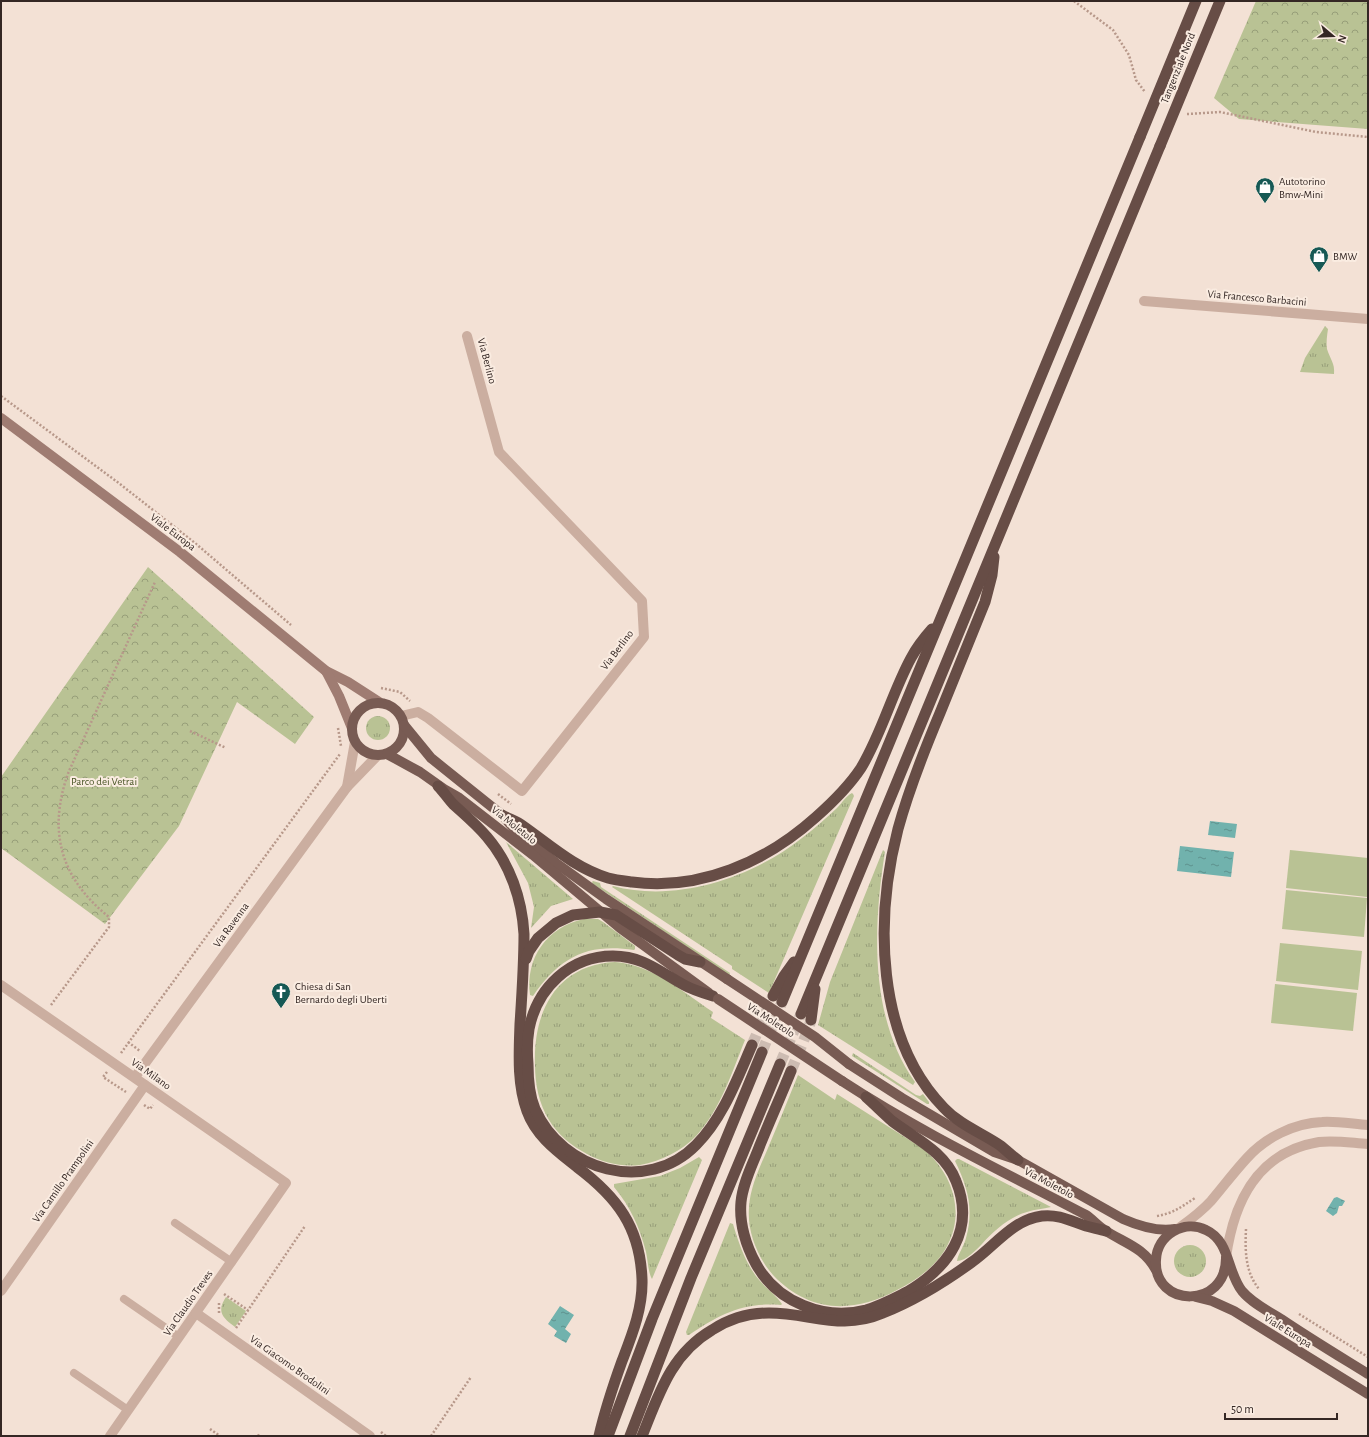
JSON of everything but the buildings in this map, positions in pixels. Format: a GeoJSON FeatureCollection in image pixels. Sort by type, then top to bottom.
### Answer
{"type":"FeatureCollection","features":[{"type":"Feature","properties":{"kind":"highway"},"geometry":{"type":"LineString","coordinates":[[778,999],[781,980],[800,954],[809,937],[1196,1]]}},
{"type":"Feature","properties":{"kind":"highway","name":"Tangenziale Nord"},"geometry":{"type":"LineString","coordinates":[[1001,530],[1220,1]]}},
{"type":"Feature","properties":{"kind":"highway"},"geometry":{"type":"LineString","coordinates":[[801,1014],[1001,530]]}},
{"type":"Feature","properties":{"kind":"highway"},"geometry":{"type":"LineString","coordinates":[[1001,530],[985,602],[920,761],[902,818],[894,848],[889,881],[885,952],[888,988],[895,1021],[905,1048],[919,1074],[936,1099],[951,1115],[1001,1146],[1018,1160]]}},
{"type":"Feature","properties":{"kind":"highway"},"geometry":{"type":"LineString","coordinates":[[502,815],[522,825],[562,855],[579,865],[608,878],[622,881],[660,884],[694,880],[716,875],[757,859],[788,840],[805,827],[837,798],[852,779],[866,760],[911,658],[938,621],[946,604]]}},
{"type":"Feature","properties":{"kind":"highway"},"geometry":{"type":"LineString","coordinates":[[438,786],[488,838],[501,856],[510,873],[519,898],[524,934],[520,1067],[523,1097],[527,1112],[534,1126],[547,1142],[595,1181],[615,1201],[622,1211],[635,1238],[641,1265],[642,1292],[638,1315],[608,1401],[599,1436]]}},
{"type":"Feature","properties":{"kind":"highway"},"geometry":{"type":"LineString","coordinates":[[523,975],[529,951],[538,938],[556,923],[579,913],[600,912],[616,915],[656,942],[685,959],[700,962]]}},
{"type":"Feature","properties":{"kind":"highway"},"geometry":{"type":"LineString","coordinates":[[716,998],[694,990],[649,964],[626,957],[607,956],[594,958],[575,965],[564,972],[549,986],[541,998],[532,1018],[529,1031],[527,1058],[530,1090],[535,1108],[546,1129],[556,1140],[574,1154],[590,1164],[602,1168],[614,1171],[633,1172],[668,1164],[691,1150],[710,1128],[728,1098],[752,1045]]}},
{"type":"Feature","properties":{"kind":"highway"},"geometry":{"type":"LineString","coordinates":[[811,1020],[816,984],[820,969]]}},
{"type":"Feature","properties":{"kind":"highway"},"geometry":{"type":"LineString","coordinates":[[608,1436],[652,1319],[762,1052]]}},
{"type":"Feature","properties":{"kind":"highway"},"geometry":{"type":"LineString","coordinates":[[630,1436],[688,1285],[780,1064]]}},
{"type":"Feature","properties":{"kind":"highway"},"geometry":{"type":"LineString","coordinates":[[791,1071],[746,1182],[741,1204],[743,1229],[749,1249],[761,1272],[771,1284],[785,1295],[796,1303],[809,1308],[831,1312],[850,1313],[872,1308],[890,1301],[931,1276],[947,1258],[959,1237],[962,1219],[961,1199],[956,1180],[946,1163],[937,1153],[892,1120],[866,1097]]}},
{"type":"Feature","properties":{"kind":"highway"},"geometry":{"type":"LineString","coordinates":[[642,1436],[665,1380],[678,1360],[703,1336],[733,1319],[748,1315],[769,1313],[833,1321],[852,1321],[871,1318],[896,1307],[950,1277],[973,1262],[1010,1230],[1030,1219],[1044,1216],[1058,1216],[1106,1231]]}},
{"type":"Feature","properties":{"kind":"main road","name":"Viale Europa"},"geometry":{"type":"LineString","coordinates":[[1,418],[180,552],[326,671]]}},
{"type":"Feature","properties":{"kind":"main road","name":"Via Moletolo"},"geometry":{"type":"LineString","coordinates":[[326,671],[348,682],[380,702],[388,704],[396,709],[403,721],[431,758],[502,815],[517,832],[577,879],[814,1037],[849,1064],[902,1098],[987,1148],[1018,1160],[1129,1222],[1159,1230],[1196,1226],[1212,1233],[1223,1246],[1226,1257]]}},
{"type":"Feature","properties":{"kind":"main road"},"geometry":{"type":"LineString","coordinates":[[326,671],[339,696],[352,728],[355,742]]}},
{"type":"Feature","properties":{"kind":"main road"},"geometry":{"type":"LineString","coordinates":[[352,728],[353,719],[363,707],[371,703],[380,702]]}},
{"type":"Feature","properties":{"kind":"main road"},"geometry":{"type":"LineString","coordinates":[[382,754],[392,751],[400,743],[404,734],[403,721]]}},
{"type":"Feature","properties":{"kind":"main road","name":"Via Moletolo"},"geometry":{"type":"LineString","coordinates":[[355,742],[361,749],[369,754],[382,754],[420,772],[438,786],[455,795],[533,855],[600,912],[716,998],[866,1097],[938,1138],[1086,1215],[1106,1231],[1142,1252],[1152,1263],[1165,1286],[1175,1293],[1192,1297]]}},
{"type":"Feature","properties":{"kind":"main road"},"geometry":{"type":"LineString","coordinates":[[1159,1276],[1156,1259],[1158,1248],[1169,1234],[1179,1228]]}},
{"type":"Feature","properties":{"kind":"main road"},"geometry":{"type":"LineString","coordinates":[[1192,1297],[1198,1297],[1209,1292],[1218,1285],[1224,1275],[1226,1257]]}},
{"type":"Feature","properties":{"kind":"main road","name":"Viale Europa"},"geometry":{"type":"LineString","coordinates":[[1226,1257],[1235,1280],[1242,1292],[1249,1298],[1306,1336],[1368,1374]]}},
{"type":"Feature","properties":{"kind":"main road","name":"Viale Europa"},"geometry":{"type":"LineString","coordinates":[[1192,1297],[1212,1301],[1230,1309],[1368,1394]]}},
{"type":"Feature","properties":{"kind":"street","name":"Via Francesco Barbacini"},"geometry":{"type":"LineString","coordinates":[[1144,301],[1368,319]]}},
{"type":"Feature","properties":{"kind":"street","name":"Via Berlino"},"geometry":{"type":"LineString","coordinates":[[403,721],[418,712],[428,718],[522,791],[644,637],[642,601],[499,452],[467,336]]}},
{"type":"Feature","properties":{"kind":"street"},"geometry":{"type":"LineString","coordinates":[[347,787],[355,742]]}},
{"type":"Feature","properties":{"kind":"street"},"geometry":{"type":"LineString","coordinates":[[347,787],[382,754]]}},
{"type":"Feature","properties":{"kind":"street","name":"Via Ravenna"},"geometry":{"type":"LineString","coordinates":[[135,1077],[347,787]]}},
{"type":"Feature","properties":{"kind":"street","name":"Via Milano"},"geometry":{"type":"LineString","coordinates":[[1,985],[286,1183]]}},
{"type":"Feature","properties":{"kind":"street","name":"Via Camillo Prampolini"},"geometry":{"type":"LineString","coordinates":[[1,1291],[145,1085]]}},
{"type":"Feature","properties":{"kind":"street"},"geometry":{"type":"LineString","coordinates":[[1179,1228],[1198,1214],[1211,1201],[1247,1158],[1259,1147],[1279,1134],[1307,1124],[1322,1122],[1368,1125]]}},
{"type":"Feature","properties":{"kind":"street"},"geometry":{"type":"LineString","coordinates":[[1226,1257],[1234,1217],[1241,1200],[1250,1184],[1268,1164],[1292,1149],[1319,1142],[1368,1144]]}},
{"type":"Feature","properties":{"kind":"street","name":"Via Claudio Treves"},"geometry":{"type":"LineString","coordinates":[[110,1436],[286,1183]]}},
{"type":"Feature","properties":{"kind":"street","name":"Via Giacomo Brodolini"},"geometry":{"type":"LineString","coordinates":[[196,1313],[370,1436]]}},
{"type":"Feature","properties":{"kind":"lane"},"geometry":{"type":"LineString","coordinates":[[175,1223],[232,1262]]}},
{"type":"Feature","properties":{"kind":"lane"},"geometry":{"type":"LineString","coordinates":[[124,1299],[179,1337]]}},
{"type":"Feature","properties":{"kind":"lane"},"geometry":{"type":"LineString","coordinates":[[74,1373],[128,1410]]}},
{"type":"Feature","properties":{"kind":"path"},"geometry":{"type":"LineString","coordinates":[[1074,1],[1113,30],[1129,55],[1136,80],[1148,96]]}},
{"type":"Feature","properties":{"kind":"path"},"geometry":{"type":"LineString","coordinates":[[1182,112],[1188,115],[1220,112],[1316,132],[1368,137]]}},
{"type":"Feature","properties":{"kind":"path"},"geometry":{"type":"LineString","coordinates":[[44,1015],[109,927],[109,917],[86,896],[69,869],[60,842],[58,812],[62,792],[69,771],[155,582]]}},
{"type":"Feature","properties":{"kind":"path"},"geometry":{"type":"LineString","coordinates":[[337,722],[338,735],[344,756]]}},
{"type":"Feature","properties":{"kind":"path"},"geometry":{"type":"LineString","coordinates":[[190,731],[226,748]]}},
{"type":"Feature","properties":{"kind":"path"},"geometry":{"type":"LineString","coordinates":[[128,1093],[104,1076],[342,750]]}},
{"type":"Feature","properties":{"kind":"path"},"geometry":{"type":"LineString","coordinates":[[1152,1217],[1169,1214],[1181,1208],[1201,1194],[1211,1201]]}},
{"type":"Feature","properties":{"kind":"path"},"geometry":{"type":"LineString","coordinates":[[1234,1217],[1246,1225],[1245,1251],[1248,1267],[1252,1281],[1264,1292]]}},
{"type":"Feature","properties":{"kind":"path"},"geometry":{"type":"LineString","coordinates":[[230,1337],[306,1226]]}},
{"type":"Feature","properties":{"kind":"path"},"geometry":{"type":"LineString","coordinates":[[227,1287],[223,1293],[248,1310]]}},
{"type":"Feature","properties":{"kind":"path"},"geometry":{"type":"LineString","coordinates":[[1293,1310],[1368,1357]]}},
{"type":"Feature","properties":{"kind":"path"},"geometry":{"type":"LineString","coordinates":[[431,1436],[471,1377]]}},
{"type":"Feature","properties":{"kind":"path"},"geometry":{"type":"LineString","coordinates":[[210,1429],[220,1436]]}},
{"type":"Feature","properties":{"kind":"green space"},"geometry":{"type":"Polygon","coordinates":[[[1256,1],[1368,1],[1368,129],[1239,119],[1214,98],[1256,1]]]}},
{"type":"Feature","properties":{"kind":"green space"},"geometry":{"type":"Polygon","coordinates":[[[1325,326],[1328,329],[1327,349],[1333,364],[1334,374],[1300,372],[1305,358],[1325,326]]]}},
{"type":"Feature","properties":{"kind":"green space","name":"Parco dei Vetrai"},"geometry":{"type":"Polygon","coordinates":[[[148,567],[314,717],[295,744],[237,702],[179,826],[105,924],[1,848],[1,777],[148,567]]]}},
{"type":"Feature","properties":{"kind":"green space"},"geometry":{"type":"Polygon","coordinates":[[[378,716],[386,720],[390,728],[386,736],[378,740],[370,736],[366,728],[370,720],[378,716]]]}},
{"type":"Feature","properties":{"kind":"green space"},"geometry":{"type":"Polygon","coordinates":[[[852,793],[854,796],[769,993],[732,969],[732,966],[612,887],[662,891],[687,889],[737,875],[760,865],[802,838],[852,793]]]}},
{"type":"Feature","properties":{"kind":"green space"},"geometry":{"type":"Polygon","coordinates":[[[506,842],[573,899],[551,906],[531,928],[534,907],[528,883],[506,842]]]}},
{"type":"Feature","properties":{"kind":"green space"},"geometry":{"type":"Polygon","coordinates":[[[883,850],[885,852],[878,910],[878,971],[882,1001],[889,1029],[900,1057],[915,1082],[913,1085],[818,1025],[830,982],[883,850]]]}},
{"type":"Feature","properties":{"kind":"green space"},"geometry":{"type":"Polygon","coordinates":[[[1290,850],[1368,858],[1367,897],[1286,888],[1290,850]]]}},
{"type":"Feature","properties":{"kind":"green space"},"geometry":{"type":"Polygon","coordinates":[[[593,881],[600,883],[601,887],[730,973],[729,975],[593,884],[593,881]]]}},
{"type":"Feature","properties":{"kind":"green space"},"geometry":{"type":"Polygon","coordinates":[[[1286,890],[1367,898],[1364,937],[1282,929],[1286,890]]]}},
{"type":"Feature","properties":{"kind":"green space"},"geometry":{"type":"Polygon","coordinates":[[[584,919],[598,919],[635,946],[635,949],[602,949],[589,951],[576,956],[564,962],[543,983],[533,996],[530,995],[529,981],[531,969],[541,946],[559,929],[584,919]]]}},
{"type":"Feature","properties":{"kind":"green space"},"geometry":{"type":"Polygon","coordinates":[[[1280,943],[1362,951],[1358,990],[1276,981],[1280,943]]]}},
{"type":"Feature","properties":{"kind":"green space"},"geometry":{"type":"Polygon","coordinates":[[[615,962],[642,968],[679,988],[713,1012],[711,1018],[745,1040],[719,1102],[697,1135],[685,1146],[671,1154],[656,1161],[640,1165],[619,1165],[600,1160],[581,1151],[566,1140],[557,1131],[546,1114],[538,1094],[536,1079],[535,1045],[538,1027],[544,1010],[552,995],[563,982],[577,972],[595,965],[615,962]]]}},
{"type":"Feature","properties":{"kind":"green space"},"geometry":{"type":"Polygon","coordinates":[[[1275,984],[1357,993],[1353,1031],[1271,1023],[1275,984]]]}},
{"type":"Feature","properties":{"kind":"green space"},"geometry":{"type":"Polygon","coordinates":[[[853,1053],[916,1095],[920,1096],[923,1094],[929,1104],[852,1056],[853,1053]]]}},
{"type":"Feature","properties":{"kind":"green space"},"geometry":{"type":"Polygon","coordinates":[[[798,1075],[835,1100],[837,1094],[922,1148],[934,1159],[943,1171],[950,1185],[956,1214],[954,1229],[949,1243],[940,1257],[925,1272],[909,1284],[881,1298],[848,1306],[832,1306],[816,1303],[801,1297],[787,1288],[773,1275],[758,1253],[750,1226],[749,1208],[751,1192],[798,1075]]]}},
{"type":"Feature","properties":{"kind":"green space"},"geometry":{"type":"Polygon","coordinates":[[[699,1157],[702,1160],[652,1279],[646,1252],[637,1226],[630,1210],[614,1187],[614,1184],[660,1176],[680,1168],[699,1157]]]}},
{"type":"Feature","properties":{"kind":"green space"},"geometry":{"type":"Polygon","coordinates":[[[957,1159],[1051,1207],[1030,1211],[1014,1217],[997,1229],[971,1255],[957,1261],[966,1238],[969,1208],[966,1190],[955,1161],[957,1159]]]}},
{"type":"Feature","properties":{"kind":"green space"},"geometry":{"type":"Polygon","coordinates":[[[730,1223],[733,1224],[740,1247],[755,1275],[782,1304],[755,1305],[732,1311],[687,1335],[686,1332],[730,1223]]]}},
{"type":"Feature","properties":{"kind":"green space"},"geometry":{"type":"Polygon","coordinates":[[[1187,1245],[1193,1245],[1202,1249],[1206,1261],[1202,1273],[1193,1277],[1187,1277],[1178,1273],[1174,1264],[1174,1258],[1178,1249],[1187,1245]]]}},
{"type":"Feature","properties":{"kind":"green space"},"geometry":{"type":"Polygon","coordinates":[[[226,1297],[246,1311],[235,1327],[224,1318],[221,1311],[226,1297]]]}},
{"type":"Feature","properties":{"kind":"water"},"geometry":{"type":"Polygon","coordinates":[[[1210,821],[1237,824],[1235,838],[1208,835],[1210,821]]]}},
{"type":"Feature","properties":{"kind":"water"},"geometry":{"type":"Polygon","coordinates":[[[1180,846],[1234,852],[1231,877],[1177,871],[1180,846]]]}},
{"type":"Feature","properties":{"kind":"water"},"geometry":{"type":"Polygon","coordinates":[[[1337,1197],[1345,1201],[1342,1206],[1339,1206],[1337,1213],[1333,1216],[1326,1211],[1334,1198],[1337,1197]]]}},
{"type":"Feature","properties":{"kind":"water"},"geometry":{"type":"Polygon","coordinates":[[[560,1306],[574,1315],[565,1329],[571,1334],[566,1343],[554,1336],[557,1331],[548,1324],[560,1306]]]}},
{"type":"Feature","properties":{"kind":"tunnel"},"geometry":{"type":"LineString","coordinates":[[752,1045],[773,996]]}},
{"type":"Feature","properties":{"kind":"tunnel"},"geometry":{"type":"LineString","coordinates":[[762,1052],[782,1002]]}},
{"type":"Feature","properties":{"kind":"tunnel"},"geometry":{"type":"LineString","coordinates":[[780,1064],[801,1014]]}},
{"type":"Feature","properties":{"kind":"tunnel"},"geometry":{"type":"LineString","coordinates":[[791,1071],[811,1020]]}},
{"type":"Feature","properties":{"kind":"place","name":"Autotorino Bmw-Mini"},"geometry":{"type":"Point","coordinates":[1265,204]}},
{"type":"Feature","properties":{"kind":"place","name":"BMW"},"geometry":{"type":"Point","coordinates":[1319,273]}},
{"type":"Feature","properties":{"kind":"place","name":"Chiesa di San Bernardo degli Uberti"},"geometry":{"type":"Point","coordinates":[281,1009]}}]}
